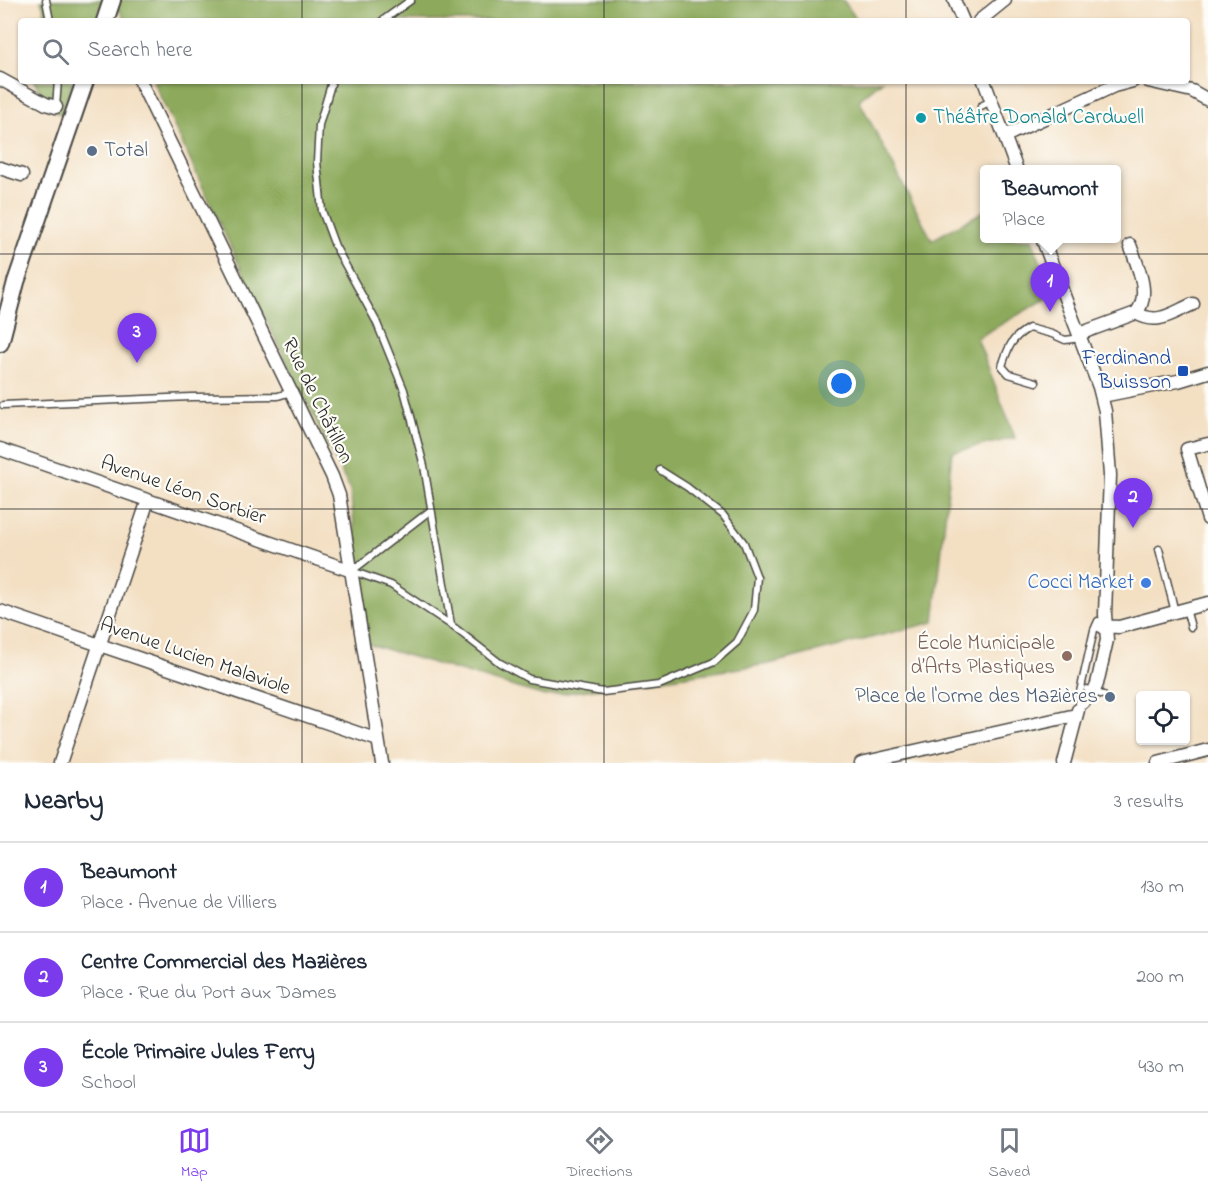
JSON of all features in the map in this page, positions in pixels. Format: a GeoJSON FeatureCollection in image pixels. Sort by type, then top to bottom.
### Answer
{"type":"FeatureCollection","features":[{"type":"Feature","properties":{"kind":"main road"},"geometry":{"type":"LineString","coordinates":[[108,18],[112,0]]}},
{"type":"Feature","properties":{"kind":"main road"},"geometry":{"type":"LineString","coordinates":[[0,343],[16,282],[84,84]]}},
{"type":"Feature","properties":{"kind":"street"},"geometry":{"type":"LineString","coordinates":[[954,0],[962,18]]}},
{"type":"Feature","properties":{"kind":"street"},"geometry":{"type":"LineString","coordinates":[[983,18],[1005,0]]}},
{"type":"Feature","properties":{"kind":"street"},"geometry":{"type":"LineString","coordinates":[[0,79],[56,107]]}},
{"type":"Feature","properties":{"kind":"street","name":"Rue de Châtillon"},"geometry":{"type":"LineString","coordinates":[[141,84],[332,476],[339,495],[382,763]]}},
{"type":"Feature","properties":{"kind":"street"},"geometry":{"type":"LineString","coordinates":[[984,84],[986,104],[1005,136],[1015,165]]}},
{"type":"Feature","properties":{"kind":"street"},"geometry":{"type":"LineString","coordinates":[[1005,136],[1124,84]]}},
{"type":"Feature","properties":{"kind":"street"},"geometry":{"type":"LineString","coordinates":[[1161,84],[1192,91],[1208,100]]}},
{"type":"Feature","properties":{"kind":"street"},"geometry":{"type":"LineString","coordinates":[[0,168],[22,175]]}},
{"type":"Feature","properties":{"kind":"street"},"geometry":{"type":"LineString","coordinates":[[1044,243],[1102,396],[1110,475],[1105,614],[1094,692],[1079,709],[1064,763]]}},
{"type":"Feature","properties":{"kind":"street"},"geometry":{"type":"LineString","coordinates":[[1080,336],[1136,314],[1142,303],[1143,289],[1130,245]]}},
{"type":"Feature","properties":{"kind":"street"},"geometry":{"type":"LineString","coordinates":[[1136,314],[1145,319],[1155,320],[1193,304]]}},
{"type":"Feature","properties":{"kind":"street"},"geometry":{"type":"LineString","coordinates":[[1102,396],[1169,383],[1208,372]]}},
{"type":"Feature","properties":{"kind":"street"},"geometry":{"type":"LineString","coordinates":[[1208,444],[1187,449],[1208,519]]}},
{"type":"Feature","properties":{"kind":"street","name":"Avenue Léon Sorbier"},"geometry":{"type":"LineString","coordinates":[[0,449],[352,571]]}},
{"type":"Feature","properties":{"kind":"street"},"geometry":{"type":"LineString","coordinates":[[60,763],[148,500]]}},
{"type":"Feature","properties":{"kind":"street"},"geometry":{"type":"LineString","coordinates":[[1104,627],[1119,627],[1208,603]]}},
{"type":"Feature","properties":{"kind":"street","name":"Avenue Lucien Malaviole"},"geometry":{"type":"LineString","coordinates":[[0,611],[378,740]]}},
{"type":"Feature","properties":{"kind":"street"},"geometry":{"type":"LineString","coordinates":[[861,763],[1079,709]]}},
{"type":"Feature","properties":{"kind":"street"},"geometry":{"type":"LineString","coordinates":[[1158,763],[1208,750]]}},
{"type":"Feature","properties":{"kind":"lane"},"geometry":{"type":"LineString","coordinates":[[46,0],[49,18]]}},
{"type":"Feature","properties":{"kind":"lane"},"geometry":{"type":"LineString","coordinates":[[386,18],[411,0]]}},
{"type":"Feature","properties":{"kind":"lane"},"geometry":{"type":"LineString","coordinates":[[56,107],[58,84]]}},
{"type":"Feature","properties":{"kind":"lane"},"geometry":{"type":"LineString","coordinates":[[331,84],[319,125],[317,162],[322,211],[335,246],[376,321],[404,390],[424,466],[451,625]]}},
{"type":"Feature","properties":{"kind":"lane"},"geometry":{"type":"LineString","coordinates":[[1036,382],[1009,374],[1002,366],[1009,344],[1029,328],[1065,340],[1080,336]]}},
{"type":"Feature","properties":{"kind":"lane"},"geometry":{"type":"LineString","coordinates":[[3,405],[191,397],[278,396],[291,392]]}},
{"type":"Feature","properties":{"kind":"lane"},"geometry":{"type":"LineString","coordinates":[[352,571],[391,585],[451,625],[500,663],[529,679],[603,692],[659,685],[714,662],[736,642],[754,610],[757,577],[744,543],[723,515],[687,487],[660,470]]}},
{"type":"Feature","properties":{"kind":"lane"},"geometry":{"type":"LineString","coordinates":[[352,571],[431,510]]}},
{"type":"Feature","properties":{"kind":"lane"},"geometry":{"type":"LineString","coordinates":[[1159,549],[1181,610],[1191,627]]}},
{"type":"Feature","properties":{"kind":"lane"},"geometry":{"type":"LineString","coordinates":[[1079,709],[1080,692],[1094,630],[1105,614]]}},
{"type":"Feature","properties":{"kind":"green space"},"geometry":{"type":"Polygon","coordinates":[[[41,0],[843,0],[856,18],[123,18],[119,10],[102,4],[96,18],[43,18],[44,9],[41,0]]]}},
{"type":"Feature","properties":{"kind":"green space"},"geometry":{"type":"Polygon","coordinates":[[[36,84],[72,84],[61,115],[48,105],[36,84]]]}},
{"type":"Feature","properties":{"kind":"green space"},"geometry":{"type":"Polygon","coordinates":[[[154,84],[878,84],[859,100],[932,240],[980,213],[980,243],[1034,243],[1053,295],[977,338],[1015,438],[952,452],[934,622],[769,664],[545,696],[368,644],[350,490],[241,269],[154,84]]]}},
{"type":"Feature","properties":{"kind":"place","name":"Théâtre Donald Cardwell"},"geometry":{"type":"Point","coordinates":[921,118]}},
{"type":"Feature","properties":{"kind":"place","name":"Total"},"geometry":{"type":"Point","coordinates":[92,151]}},
{"type":"Feature","properties":{"kind":"place","name":"Beaumont"},"geometry":{"type":"Point","coordinates":[1050,312]}},
{"type":"Feature","properties":{"kind":"place","name":"École Primaire Jules Ferry"},"geometry":{"type":"Point","coordinates":[137,363]}},
{"type":"Feature","properties":{"kind":"place","name":"Ferdinand Buisson"},"geometry":{"type":"Point","coordinates":[1183,371]}},
{"type":"Feature","properties":{"kind":"place","name":"Centre Commercial des Mazières"},"geometry":{"type":"Point","coordinates":[1133,528]}},
{"type":"Feature","properties":{"kind":"place","name":"Cocci Market"},"geometry":{"type":"Point","coordinates":[1146,583]}},
{"type":"Feature","properties":{"kind":"place","name":"École Municipale d’Arts Plastiques"},"geometry":{"type":"Point","coordinates":[1067,656]}},
{"type":"Feature","properties":{"kind":"place","name":"Place de l'Orme des Mazières"},"geometry":{"type":"Point","coordinates":[1110,697]}}]}
